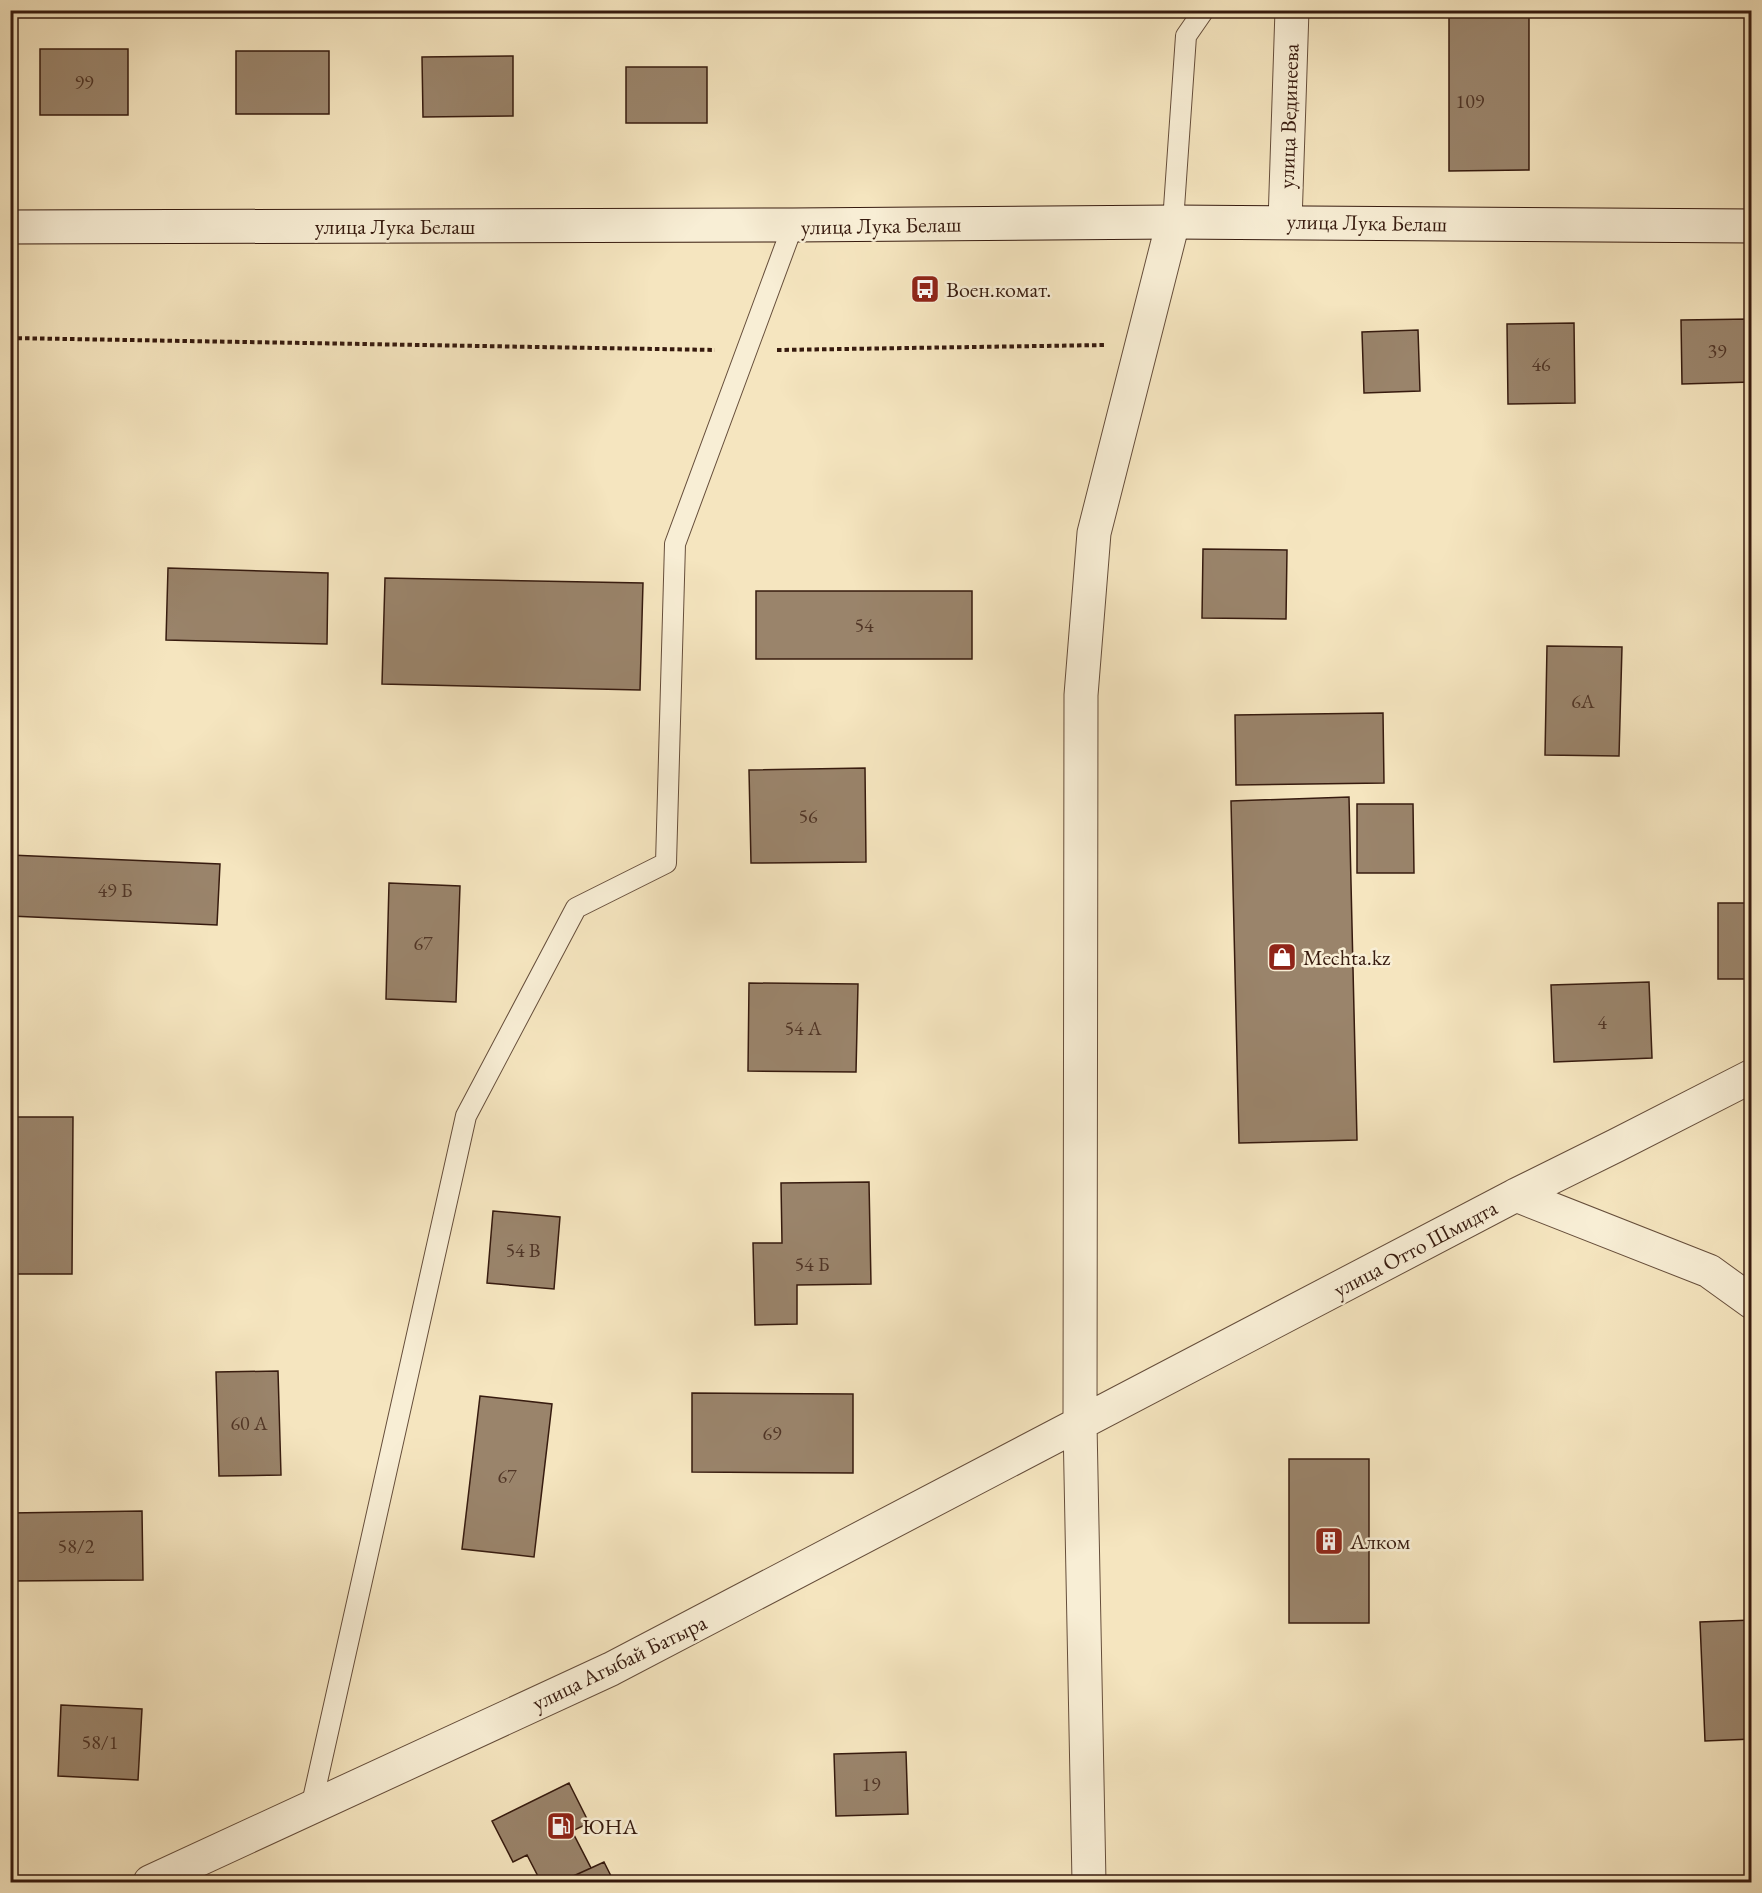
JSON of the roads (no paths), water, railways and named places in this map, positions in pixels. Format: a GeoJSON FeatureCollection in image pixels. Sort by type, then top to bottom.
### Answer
{"type":"FeatureCollection","features":[{"type":"Feature","properties":{"kind":"street","name":"улица Вединеева"},"geometry":{"type":"LineString","coordinates":[[1285,222],[1292,10]]}},
{"type":"Feature","properties":{"kind":"street","name":"улица Лука Белаш"},"geometry":{"type":"LineString","coordinates":[[10,227],[1173,222],[1752,226]]}},
{"type":"Feature","properties":{"kind":"street"},"geometry":{"type":"LineString","coordinates":[[1089,1882],[1080,1424],[1081,695],[1094,533],[1173,222]]}},
{"type":"Feature","properties":{"kind":"street","name":"улица Отто Шмидта"},"geometry":{"type":"LineString","coordinates":[[1080,1424],[1516,1195],[1752,1076]]}},
{"type":"Feature","properties":{"kind":"street"},"geometry":{"type":"LineString","coordinates":[[1516,1195],[1709,1271],[1752,1302]]}},
{"type":"Feature","properties":{"kind":"street","name":"улица Агыбай Батыра"},"geometry":{"type":"LineString","coordinates":[[150,1882],[611,1668],[1080,1424]]}},
{"type":"Feature","properties":{"kind":"lane"},"geometry":{"type":"LineString","coordinates":[[1173,222],[1186,36],[1204,10]]}},
{"type":"Feature","properties":{"kind":"lane"},"geometry":{"type":"LineString","coordinates":[[311,1808],[466,1116],[576,908],[666,864],[675,543],[793,225]]}},
{"type":"Feature","properties":{"kind":"place","name":"Воен.комат."},"geometry":{"type":"Point","coordinates":[925,289]}},
{"type":"Feature","properties":{"kind":"place","name":"Mechta.kz"},"geometry":{"type":"Point","coordinates":[1282,957]}},
{"type":"Feature","properties":{"kind":"place","name":"Алком"},"geometry":{"type":"Point","coordinates":[1329,1541]}},
{"type":"Feature","properties":{"kind":"place","name":"ЮНА"},"geometry":{"type":"Point","coordinates":[561,1826]}}]}
